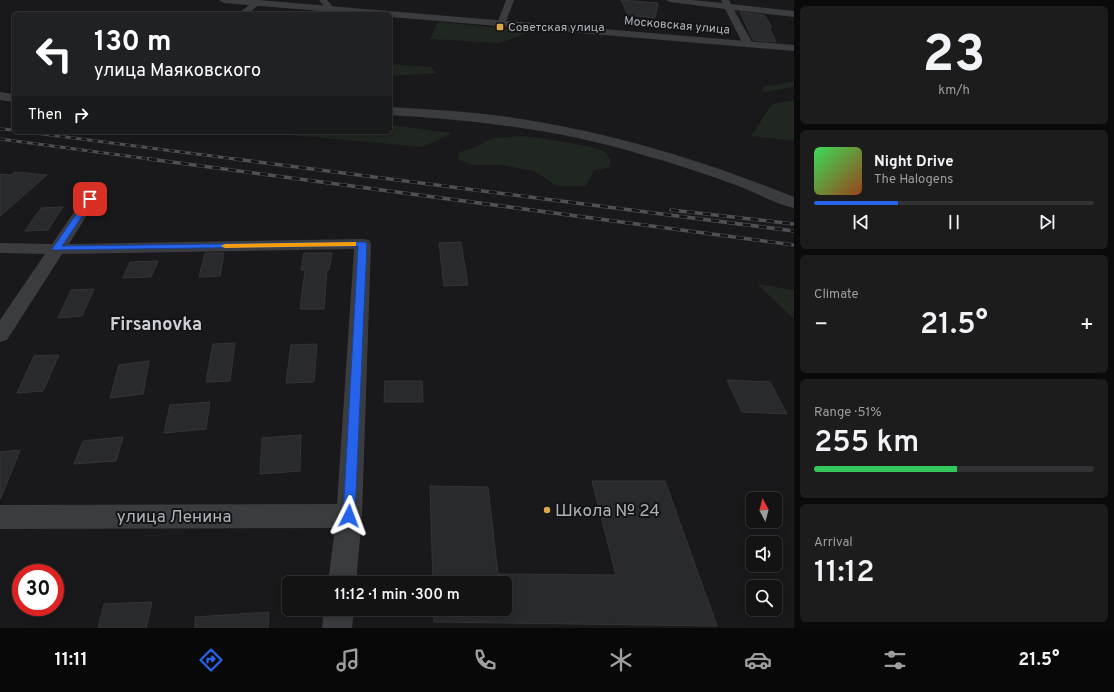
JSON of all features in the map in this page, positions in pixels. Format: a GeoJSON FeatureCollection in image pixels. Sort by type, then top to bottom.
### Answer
{"type":"FeatureCollection","features":[{"type":"Feature","properties":{"kind":"street","name":"Московская улица"},"geometry":{"type":"LineString","coordinates":[[224,0],[351,12]]}},
{"type":"Feature","properties":{"kind":"street"},"geometry":{"type":"LineString","coordinates":[[323,0],[339,11]]}},
{"type":"Feature","properties":{"kind":"street"},"geometry":{"type":"LineString","coordinates":[[501,24],[510,0]]}},
{"type":"Feature","properties":{"kind":"street"},"geometry":{"type":"LineString","coordinates":[[670,0],[727,4],[794,14]]}},
{"type":"Feature","properties":{"kind":"street"},"geometry":{"type":"LineString","coordinates":[[244,12],[258,3]]}},
{"type":"Feature","properties":{"kind":"street"},"geometry":{"type":"LineString","coordinates":[[727,4],[748,44]]}},
{"type":"Feature","properties":{"kind":"street","name":"Московская улица"},"geometry":{"type":"LineString","coordinates":[[392,15],[794,48]]}},
{"type":"Feature","properties":{"kind":"street"},"geometry":{"type":"LineString","coordinates":[[0,96],[12,98]]}},
{"type":"Feature","properties":{"kind":"street"},"geometry":{"type":"LineString","coordinates":[[392,110],[462,116],[538,126],[612,141],[683,161],[755,186],[794,202]]}},
{"type":"Feature","properties":{"kind":"street"},"geometry":{"type":"LineString","coordinates":[[0,335],[90,199]]}},
{"type":"Feature","properties":{"kind":"street"},"geometry":{"type":"LineString","coordinates":[[0,248],[56,249],[363,244],[349,516],[343,576]]}},
{"type":"Feature","properties":{"kind":"street","name":"улица Ленина"},"geometry":{"type":"LineString","coordinates":[[0,517],[349,516]]}},
{"type":"Feature","properties":{"kind":"street"},"geometry":{"type":"LineString","coordinates":[[337,628],[338,616]]}},
{"type":"Feature","properties":{"kind":"shaded area"},"geometry":{"type":"Polygon","coordinates":[[[438,22],[534,31],[499,43],[430,39],[438,22]]]}},
{"type":"Feature","properties":{"kind":"shaded area"},"geometry":{"type":"Polygon","coordinates":[[[392,64],[431,67],[436,73],[392,76],[392,64]]]}},
{"type":"Feature","properties":{"kind":"shaded area"},"geometry":{"type":"Polygon","coordinates":[[[794,81],[794,87],[763,92],[763,86],[778,85],[794,81]]]}},
{"type":"Feature","properties":{"kind":"shaded area"},"geometry":{"type":"Polygon","coordinates":[[[794,100],[794,141],[751,136],[772,104],[794,100]]]}},
{"type":"Feature","properties":{"kind":"shaded area"},"geometry":{"type":"Polygon","coordinates":[[[392,125],[452,133],[423,147],[278,134],[392,134],[392,125]]]}},
{"type":"Feature","properties":{"kind":"shaded area"},"geometry":{"type":"Polygon","coordinates":[[[522,136],[590,147],[605,152],[611,160],[608,168],[594,170],[586,186],[557,186],[534,171],[502,165],[471,165],[458,159],[460,152],[473,148],[493,138],[522,136]]]}},
{"type":"Feature","properties":{"kind":"shaded area"},"geometry":{"type":"Polygon","coordinates":[[[757,284],[794,290],[794,319],[757,284]]]}},
{"type":"Feature","properties":{"kind":"building"},"geometry":{"type":"Polygon","coordinates":[[[621,0],[658,3],[655,18],[628,15],[621,0]]]}},
{"type":"Feature","properties":{"kind":"building"},"geometry":{"type":"Polygon","coordinates":[[[740,12],[764,15],[772,27],[769,27],[776,42],[753,40],[740,12]]]}},
{"type":"Feature","properties":{"kind":"building"},"geometry":{"type":"Polygon","coordinates":[[[15,172],[47,175],[0,216],[0,174],[11,175],[15,172]]]}},
{"type":"Feature","properties":{"kind":"building"},"geometry":{"type":"Polygon","coordinates":[[[63,207],[48,230],[25,231],[41,208],[63,207]]]}},
{"type":"Feature","properties":{"kind":"building"},"geometry":{"type":"Polygon","coordinates":[[[461,242],[468,285],[444,286],[439,243],[461,242]]]}},
{"type":"Feature","properties":{"kind":"building"},"geometry":{"type":"Polygon","coordinates":[[[205,253],[224,253],[220,276],[199,277],[205,253]]]}},
{"type":"Feature","properties":{"kind":"building"},"geometry":{"type":"Polygon","coordinates":[[[304,253],[332,253],[329,270],[327,270],[324,309],[300,309],[305,270],[301,270],[304,253]]]}},
{"type":"Feature","properties":{"kind":"building"},"geometry":{"type":"Polygon","coordinates":[[[158,261],[151,277],[123,278],[130,262],[158,261]]]}},
{"type":"Feature","properties":{"kind":"building"},"geometry":{"type":"Polygon","coordinates":[[[94,289],[82,316],[58,318],[71,290],[94,289]]]}},
{"type":"Feature","properties":{"kind":"building"},"geometry":{"type":"Polygon","coordinates":[[[235,343],[230,381],[206,382],[213,344],[235,343]]]}},
{"type":"Feature","properties":{"kind":"building"},"geometry":{"type":"Polygon","coordinates":[[[317,344],[314,382],[286,383],[291,345],[317,344]]]}},
{"type":"Feature","properties":{"kind":"building"},"geometry":{"type":"Polygon","coordinates":[[[59,355],[43,391],[17,393],[34,356],[59,355]]]}},
{"type":"Feature","properties":{"kind":"building"},"geometry":{"type":"Polygon","coordinates":[[[149,361],[143,394],[110,398],[119,365],[149,361]]]}},
{"type":"Feature","properties":{"kind":"building"},"geometry":{"type":"Polygon","coordinates":[[[727,380],[770,382],[787,414],[742,412],[727,380]]]}},
{"type":"Feature","properties":{"kind":"building"},"geometry":{"type":"Polygon","coordinates":[[[385,381],[422,381],[423,402],[384,402],[385,381]]]}},
{"type":"Feature","properties":{"kind":"building"},"geometry":{"type":"Polygon","coordinates":[[[210,402],[206,429],[164,433],[170,405],[210,402]]]}},
{"type":"Feature","properties":{"kind":"building"},"geometry":{"type":"Polygon","coordinates":[[[301,435],[300,471],[260,474],[262,438],[301,435]]]}},
{"type":"Feature","properties":{"kind":"building"},"geometry":{"type":"Polygon","coordinates":[[[123,437],[116,461],[74,464],[83,441],[123,437]]]}},
{"type":"Feature","properties":{"kind":"building"},"geometry":{"type":"Polygon","coordinates":[[[20,450],[1,498],[0,498],[0,452],[20,450]]]}},
{"type":"Feature","properties":{"kind":"building"},"geometry":{"type":"Polygon","coordinates":[[[592,481],[665,481],[717,626],[434,622],[434,616],[512,616],[512,576],[433,576],[430,486],[488,487],[498,574],[616,575],[592,481]]]}},
{"type":"Feature","properties":{"kind":"building"},"geometry":{"type":"Polygon","coordinates":[[[152,602],[146,628],[98,628],[104,604],[152,602]]]}},
{"type":"Feature","properties":{"kind":"building"},"geometry":{"type":"Polygon","coordinates":[[[269,612],[268,628],[195,628],[195,617],[269,612]]]}},
{"type":"Feature","properties":{"kind":"railway"},"geometry":{"type":"LineString","coordinates":[[0,129],[12,130]]}},
{"type":"Feature","properties":{"kind":"railway"},"geometry":{"type":"LineString","coordinates":[[42,134],[243,160]]}},
{"type":"Feature","properties":{"kind":"railway"},"geometry":{"type":"LineString","coordinates":[[0,139],[157,160]]}},
{"type":"Feature","properties":{"kind":"railway"},"geometry":{"type":"LineString","coordinates":[[149,159],[794,245]]}},
{"type":"Feature","properties":{"kind":"railway"},"geometry":{"type":"LineString","coordinates":[[235,159],[794,231]]}},
{"type":"Feature","properties":{"kind":"railway"},"geometry":{"type":"LineString","coordinates":[[671,210],[794,224]]}},
{"type":"Feature","properties":{"kind":"slow traffic"},"geometry":{"type":"LineString","coordinates":[[225,246],[353,244]]}},
{"type":"Feature","properties":{"kind":"place","name":"Советская улица"},"geometry":{"type":"Point","coordinates":[500,27]}},
{"type":"Feature","properties":{"kind":"place","name":"Школа № 24"},"geometry":{"type":"Point","coordinates":[547,510]}},
{"type":"Feature","properties":{"kind":"district","name":"Firsanovka"},"geometry":{"type":"Point","coordinates":[156,324]}},
{"type":"Feature","properties":{"kind":"route"},"geometry":{"type":"LineString","coordinates":[[90,199],[56,249],[363,244],[349,516]]}}]}
